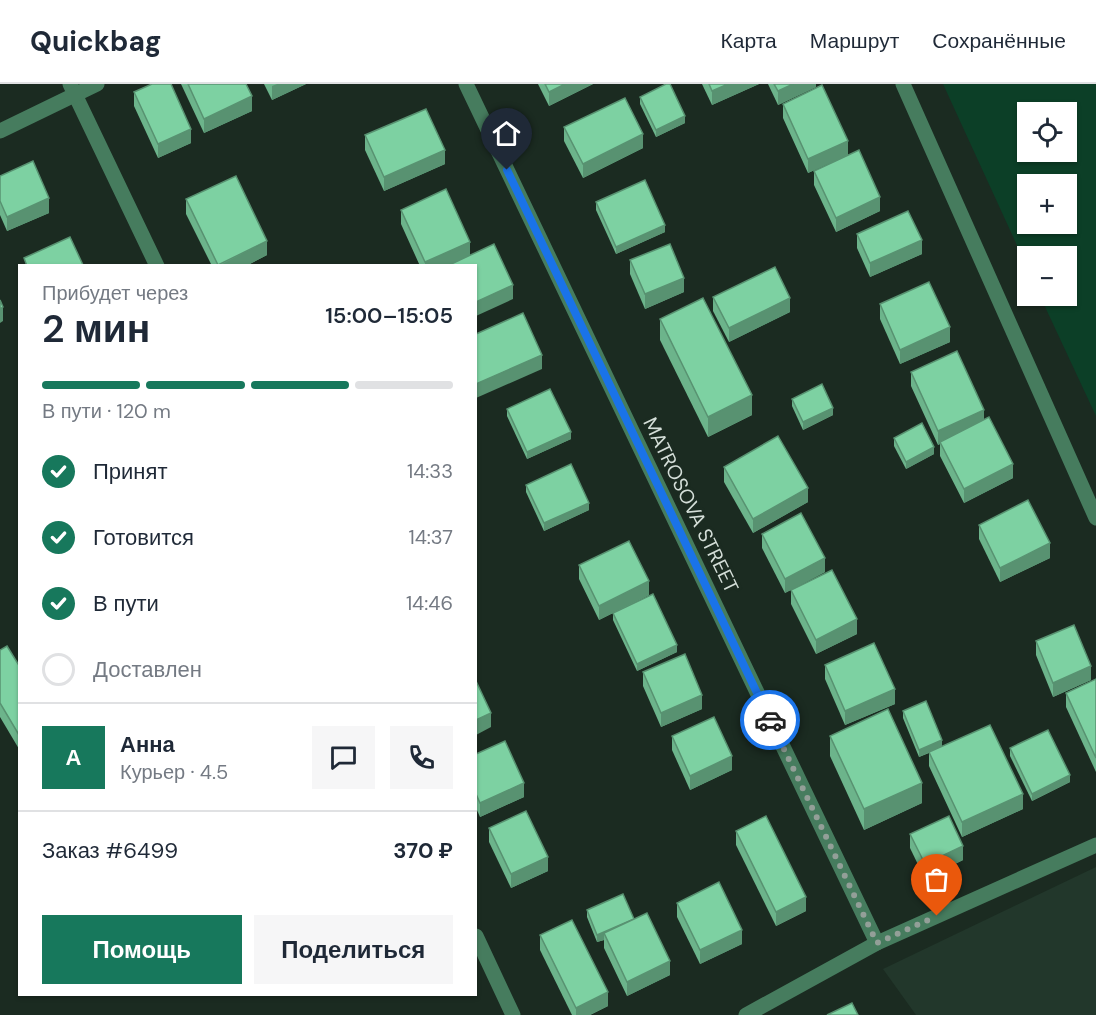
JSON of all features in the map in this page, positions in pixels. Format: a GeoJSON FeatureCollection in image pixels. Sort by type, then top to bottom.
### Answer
{"type":"FeatureCollection","features":[{"type":"Feature","properties":{"kind":"street"},"geometry":{"type":"LineString","coordinates":[[0,131],[73,89],[98,84]]}},
{"type":"Feature","properties":{"kind":"street","name":"MATROSOVA STREET"},"geometry":{"type":"LineString","coordinates":[[466,84],[877,943]]}},
{"type":"Feature","properties":{"kind":"street"},"geometry":{"type":"LineString","coordinates":[[903,84],[1096,518]]}},
{"type":"Feature","properties":{"kind":"street"},"geometry":{"type":"LineString","coordinates":[[73,89],[156,264]]}},
{"type":"Feature","properties":{"kind":"street"},"geometry":{"type":"LineString","coordinates":[[746,1015],[877,943],[1096,845]]}},
{"type":"Feature","properties":{"kind":"street"},"geometry":{"type":"LineString","coordinates":[[477,938],[513,1015]]}},
{"type":"Feature","properties":{"kind":"shaded area"},"geometry":{"type":"Polygon","coordinates":[[[1096,867],[1096,1015],[916,1015],[883,969],[1096,867]]]}},
{"type":"Feature","properties":{"kind":"green space"},"geometry":{"type":"Polygon","coordinates":[[[943,84],[1096,84],[1096,416],[1045,306],[1077,306],[1077,246],[1017,246],[943,84]]]}},
{"type":"Feature","properties":{"kind":"building"},"geometry":{"type":"Polygon","coordinates":[[[152,84],[171,84],[191,129],[158,144],[134,92],[152,84]]]}},
{"type":"Feature","properties":{"kind":"building"},"geometry":{"type":"Polygon","coordinates":[[[188,84],[246,84],[252,96],[204,119],[188,84]]]}},
{"type":"Feature","properties":{"kind":"building"},"geometry":{"type":"Polygon","coordinates":[[[545,84],[565,84],[549,92],[545,84]]]}},
{"type":"Feature","properties":{"kind":"building"},"geometry":{"type":"Polygon","coordinates":[[[670,84],[685,116],[656,130],[640,97],[670,84]]]}},
{"type":"Feature","properties":{"kind":"building"},"geometry":{"type":"Polygon","coordinates":[[[709,84],[728,84],[712,91],[709,84]]]}},
{"type":"Feature","properties":{"kind":"building"},"geometry":{"type":"Polygon","coordinates":[[[774,84],[793,84],[778,91],[774,84]]]}},
{"type":"Feature","properties":{"kind":"building"},"geometry":{"type":"Polygon","coordinates":[[[822,85],[848,141],[808,159],[783,104],[822,85]]]}},
{"type":"Feature","properties":{"kind":"building"},"geometry":{"type":"Polygon","coordinates":[[[625,98],[643,134],[583,164],[564,127],[625,98]]]}},
{"type":"Feature","properties":{"kind":"building"},"geometry":{"type":"Polygon","coordinates":[[[426,109],[445,150],[384,177],[365,135],[426,109]]]}},
{"type":"Feature","properties":{"kind":"building"},"geometry":{"type":"Polygon","coordinates":[[[859,150],[880,197],[836,218],[814,171],[859,150]]]}},
{"type":"Feature","properties":{"kind":"building"},"geometry":{"type":"Polygon","coordinates":[[[33,161],[49,198],[7,217],[0,201],[0,176],[33,161]]]}},
{"type":"Feature","properties":{"kind":"building"},"geometry":{"type":"Polygon","coordinates":[[[236,176],[267,241],[218,264],[186,199],[236,176]]]}},
{"type":"Feature","properties":{"kind":"building"},"geometry":{"type":"Polygon","coordinates":[[[645,180],[665,225],[616,247],[596,202],[645,180]]]}},
{"type":"Feature","properties":{"kind":"building"},"geometry":{"type":"Polygon","coordinates":[[[446,189],[470,242],[425,262],[401,210],[446,189]]]}},
{"type":"Feature","properties":{"kind":"building"},"geometry":{"type":"Polygon","coordinates":[[[908,211],[922,240],[870,263],[857,234],[908,211]]]}},
{"type":"Feature","properties":{"kind":"building"},"geometry":{"type":"Polygon","coordinates":[[[70,237],[83,264],[26,264],[24,258],[70,237]]]}},
{"type":"Feature","properties":{"kind":"building"},"geometry":{"type":"Polygon","coordinates":[[[494,244],[513,285],[477,302],[477,264],[451,264],[494,244]]]}},
{"type":"Feature","properties":{"kind":"building"},"geometry":{"type":"Polygon","coordinates":[[[670,244],[684,278],[645,294],[630,260],[670,244]]]}},
{"type":"Feature","properties":{"kind":"building"},"geometry":{"type":"Polygon","coordinates":[[[775,267],[790,298],[729,328],[713,297],[775,267]]]}},
{"type":"Feature","properties":{"kind":"building"},"geometry":{"type":"Polygon","coordinates":[[[929,282],[950,327],[900,350],[880,304],[929,282]]]}},
{"type":"Feature","properties":{"kind":"building"},"geometry":{"type":"Polygon","coordinates":[[[703,298],[752,395],[708,417],[660,319],[703,298]]]}},
{"type":"Feature","properties":{"kind":"building"},"geometry":{"type":"Polygon","coordinates":[[[523,313],[542,355],[477,384],[477,334],[523,313]]]}},
{"type":"Feature","properties":{"kind":"building"},"geometry":{"type":"Polygon","coordinates":[[[957,351],[984,410],[938,431],[911,372],[957,351]]]}},
{"type":"Feature","properties":{"kind":"building"},"geometry":{"type":"Polygon","coordinates":[[[822,384],[833,408],[803,422],[792,399],[822,384]]]}},
{"type":"Feature","properties":{"kind":"building"},"geometry":{"type":"Polygon","coordinates":[[[550,389],[571,432],[527,452],[507,409],[550,389]]]}},
{"type":"Feature","properties":{"kind":"building"},"geometry":{"type":"Polygon","coordinates":[[[989,417],[1013,464],[964,489],[940,442],[989,417]]]}},
{"type":"Feature","properties":{"kind":"building"},"geometry":{"type":"Polygon","coordinates":[[[922,423],[934,447],[906,462],[894,438],[922,423]]]}},
{"type":"Feature","properties":{"kind":"building"},"geometry":{"type":"Polygon","coordinates":[[[778,436],[808,488],[753,519],[724,467],[778,436]]]}},
{"type":"Feature","properties":{"kind":"building"},"geometry":{"type":"Polygon","coordinates":[[[571,464],[589,503],[544,523],[526,485],[571,464]]]}},
{"type":"Feature","properties":{"kind":"building"},"geometry":{"type":"Polygon","coordinates":[[[1028,500],[1050,543],[1000,568],[979,525],[1028,500]]]}},
{"type":"Feature","properties":{"kind":"building"},"geometry":{"type":"Polygon","coordinates":[[[801,513],[825,558],[785,579],[762,534],[801,513]]]}},
{"type":"Feature","properties":{"kind":"building"},"geometry":{"type":"Polygon","coordinates":[[[629,541],[649,581],[599,606],[579,565],[629,541]]]}},
{"type":"Feature","properties":{"kind":"building"},"geometry":{"type":"Polygon","coordinates":[[[832,570],[857,619],[816,640],[791,590],[832,570]]]}},
{"type":"Feature","properties":{"kind":"building"},"geometry":{"type":"Polygon","coordinates":[[[653,594],[677,645],[637,664],[613,613],[653,594]]]}},
{"type":"Feature","properties":{"kind":"building"},"geometry":{"type":"Polygon","coordinates":[[[1074,625],[1091,666],[1053,683],[1036,641],[1074,625]]]}},
{"type":"Feature","properties":{"kind":"building"},"geometry":{"type":"Polygon","coordinates":[[[874,643],[895,689],[845,711],[825,665],[874,643]]]}},
{"type":"Feature","properties":{"kind":"building"},"geometry":{"type":"Polygon","coordinates":[[[7,646],[18,664],[18,733],[0,703],[0,650],[7,646]]]}},
{"type":"Feature","properties":{"kind":"building"},"geometry":{"type":"Polygon","coordinates":[[[685,654],[702,695],[661,713],[643,672],[685,654]]]}},
{"type":"Feature","properties":{"kind":"building"},"geometry":{"type":"Polygon","coordinates":[[[1096,679],[1096,758],[1066,693],[1096,679]]]}},
{"type":"Feature","properties":{"kind":"building"},"geometry":{"type":"Polygon","coordinates":[[[477,683],[491,713],[477,720],[477,683]]]}},
{"type":"Feature","properties":{"kind":"building"},"geometry":{"type":"Polygon","coordinates":[[[926,701],[942,740],[919,750],[903,711],[926,701]]]}},
{"type":"Feature","properties":{"kind":"building"},"geometry":{"type":"Polygon","coordinates":[[[888,709],[922,783],[864,809],[830,736],[888,709]]]}},
{"type":"Feature","properties":{"kind":"building"},"geometry":{"type":"Polygon","coordinates":[[[714,717],[732,756],[690,776],[672,736],[714,717]]]}},
{"type":"Feature","properties":{"kind":"building"},"geometry":{"type":"Polygon","coordinates":[[[990,725],[1023,794],[962,822],[929,752],[990,725]]]}},
{"type":"Feature","properties":{"kind":"building"},"geometry":{"type":"Polygon","coordinates":[[[1048,730],[1070,775],[1032,794],[1010,748],[1048,730]]]}},
{"type":"Feature","properties":{"kind":"building"},"geometry":{"type":"Polygon","coordinates":[[[505,741],[524,783],[480,803],[477,796],[477,754],[505,741]]]}},
{"type":"Feature","properties":{"kind":"building"},"geometry":{"type":"Polygon","coordinates":[[[526,811],[548,857],[511,874],[489,828],[526,811]]]}},
{"type":"Feature","properties":{"kind":"building"},"geometry":{"type":"Polygon","coordinates":[[[766,816],[806,897],[776,912],[736,831],[766,816]]]}},
{"type":"Feature","properties":{"kind":"building"},"geometry":{"type":"Polygon","coordinates":[[[949,816],[963,846],[925,864],[910,834],[949,816]]]}},
{"type":"Feature","properties":{"kind":"building"},"geometry":{"type":"Polygon","coordinates":[[[719,882],[742,930],[700,950],[677,903],[719,882]]]}},
{"type":"Feature","properties":{"kind":"building"},"geometry":{"type":"Polygon","coordinates":[[[623,894],[634,919],[597,935],[587,910],[623,894]]]}},
{"type":"Feature","properties":{"kind":"building"},"geometry":{"type":"Polygon","coordinates":[[[647,913],[670,961],[627,982],[604,933],[647,913]]]}},
{"type":"Feature","properties":{"kind":"building"},"geometry":{"type":"Polygon","coordinates":[[[572,920],[608,992],[576,1008],[540,935],[572,920]]]}},
{"type":"Feature","properties":{"kind":"building"},"geometry":{"type":"Polygon","coordinates":[[[852,1003],[858,1015],[827,1015],[852,1003]]]}},
{"type":"Feature","properties":{"kind":"way so far"},"geometry":{"type":"LineString","coordinates":[[770,720],[877,943],[937,916]]}},
{"type":"Feature","properties":{"kind":"route"},"geometry":{"type":"LineString","coordinates":[[507,170],[770,720]]}}]}
